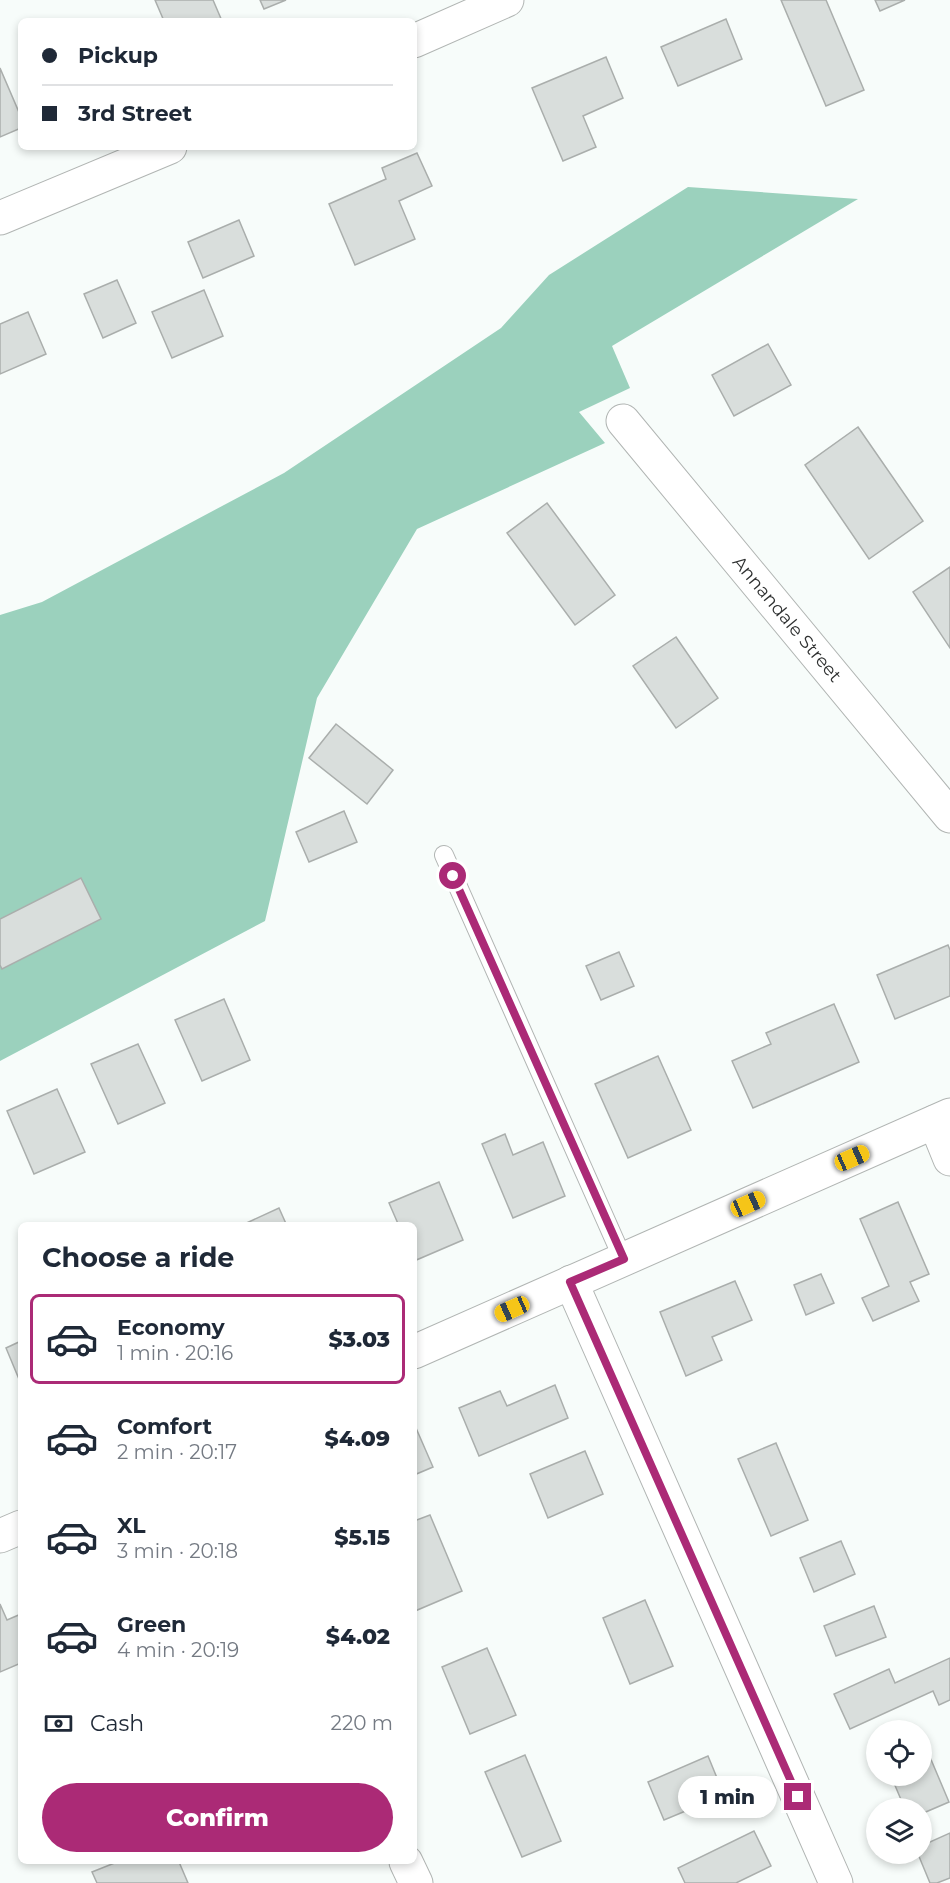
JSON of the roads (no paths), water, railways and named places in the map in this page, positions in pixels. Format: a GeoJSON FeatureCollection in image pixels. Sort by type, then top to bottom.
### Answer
{"type":"FeatureCollection","features":[{"type":"Feature","properties":{"kind":"street"},"geometry":{"type":"LineString","coordinates":[[417,40],[507,0]]}},
{"type":"Feature","properties":{"kind":"street"},"geometry":{"type":"LineString","coordinates":[[0,218],[163,150]]}},
{"type":"Feature","properties":{"kind":"street","name":"Annandale Street"},"geometry":{"type":"LineString","coordinates":[[623,421],[950,816]]}},
{"type":"Feature","properties":{"kind":"street"},"geometry":{"type":"LineString","coordinates":[[417,1351],[943,1118],[950,1159]]}},
{"type":"Feature","properties":{"kind":"street"},"geometry":{"type":"LineString","coordinates":[[570,1282],[836,1883]]}},
{"type":"Feature","properties":{"kind":"street"},"geometry":{"type":"LineString","coordinates":[[0,1536],[18,1528]]}},
{"type":"Feature","properties":{"kind":"street"},"geometry":{"type":"LineString","coordinates":[[407,1864],[416,1883]]}},
{"type":"Feature","properties":{"kind":"lane"},"geometry":{"type":"LineString","coordinates":[[444,855],[624,1259]]}}]}
